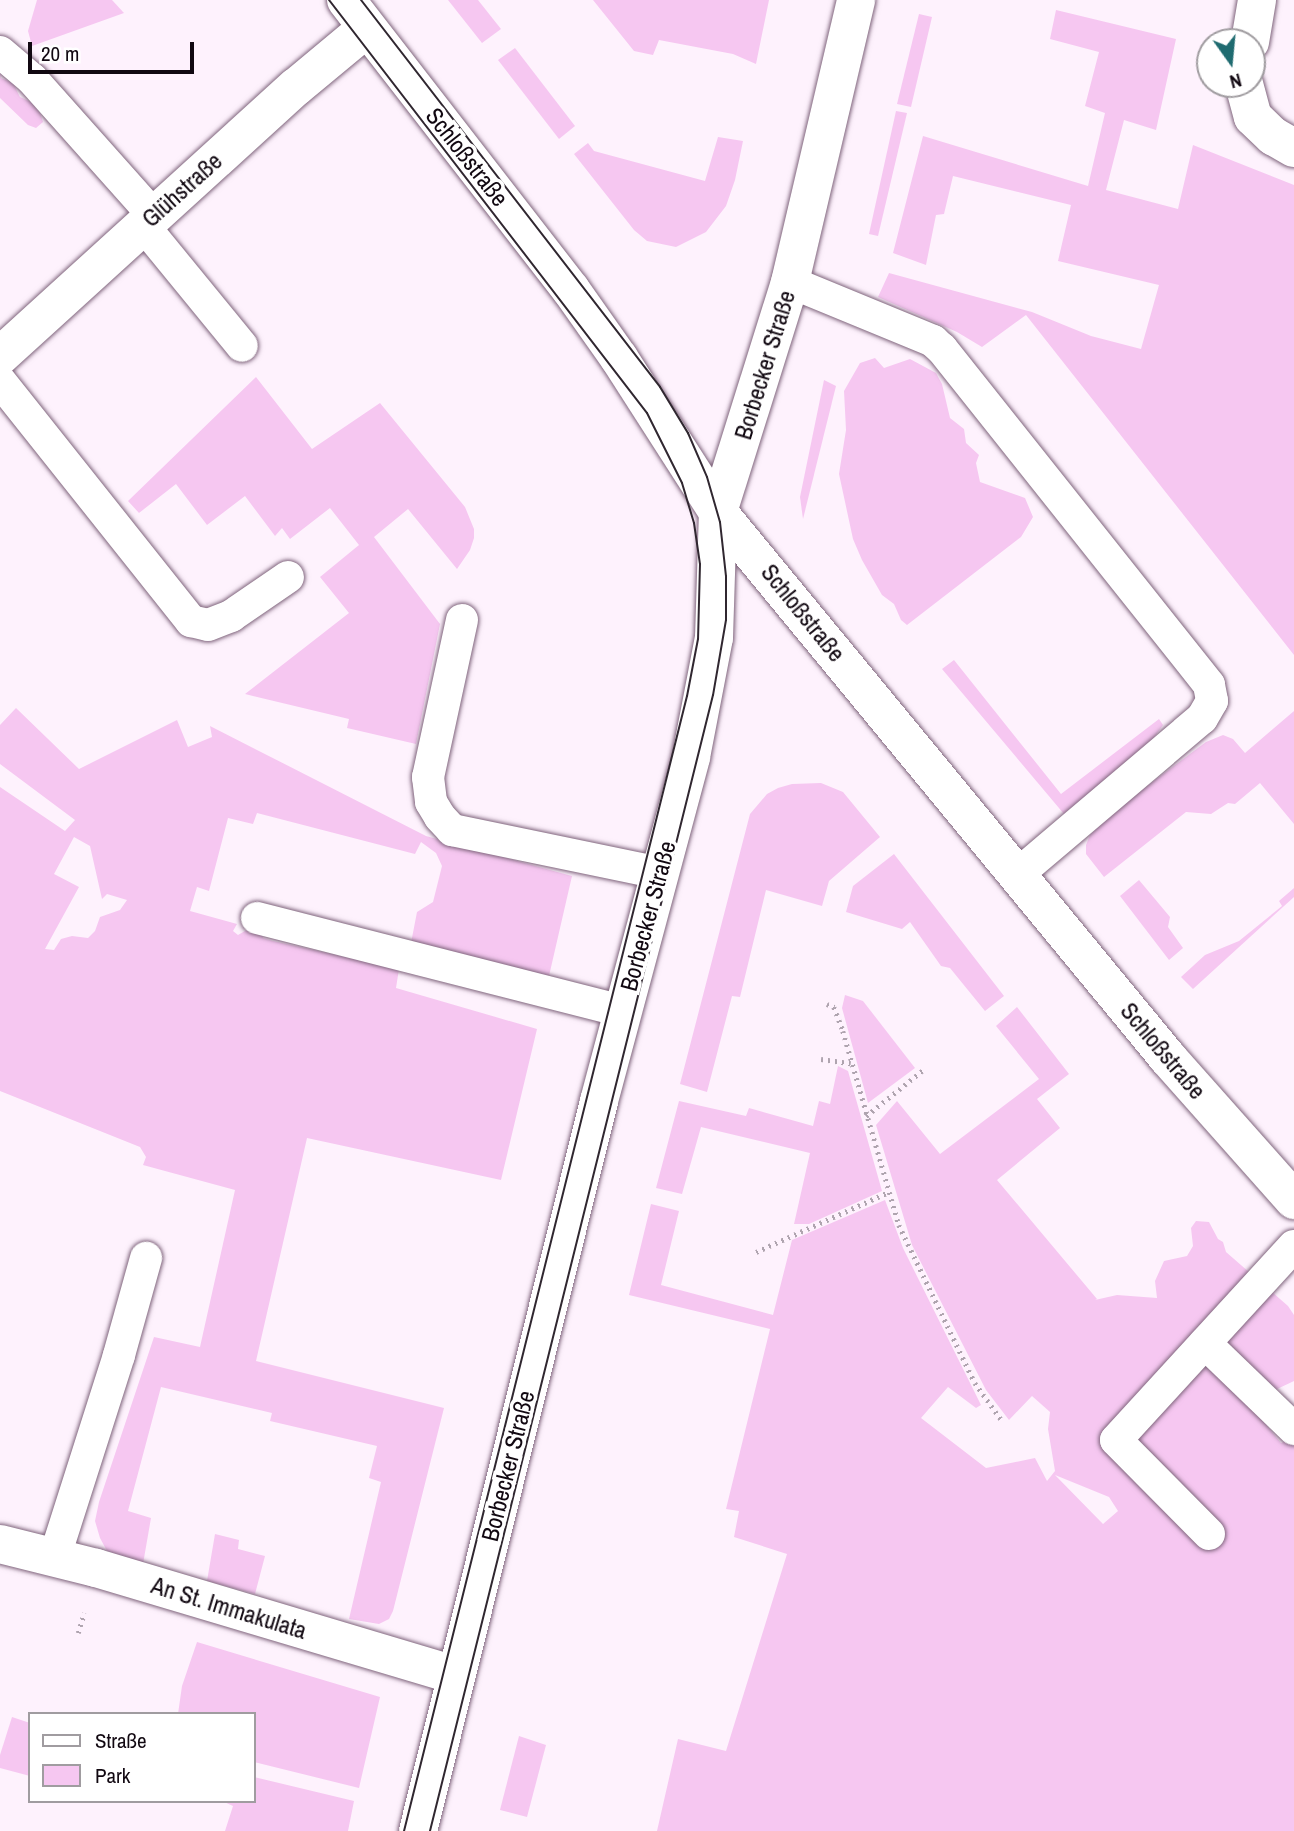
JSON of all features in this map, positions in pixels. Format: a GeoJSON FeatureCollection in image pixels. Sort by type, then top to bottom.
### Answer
{"type":"FeatureCollection","features":[{"type":"Feature","properties":{"kind":"street","name":"Borbecker Straße"},"geometry":{"type":"LineString","coordinates":[[418,1831],[623,1011],[691,757],[711,664],[716,610],[718,512],[790,282],[856,0]]}},
{"type":"Feature","properties":{"kind":"street"},"geometry":{"type":"LineString","coordinates":[[1253,28],[1258,0]]}},
{"type":"Feature","properties":{"kind":"street","name":"Glühstraße"},"geometry":{"type":"LineString","coordinates":[[0,356],[148,220],[356,14]]}},
{"type":"Feature","properties":{"kind":"street","name":"Schloßstraße"},"geometry":{"type":"LineString","coordinates":[[356,14],[570,290],[619,358],[718,512],[1176,1068],[1294,1200]]}},
{"type":"Feature","properties":{"kind":"street"},"geometry":{"type":"LineString","coordinates":[[1248,98],[1253,117],[1273,136],[1294,148]]}},
{"type":"Feature","properties":{"kind":"street","name":"An St. Immakulata"},"geometry":{"type":"LineString","coordinates":[[0,1544],[55,1556],[456,1675]]}},
{"type":"Feature","properties":{"kind":"lane"},"geometry":{"type":"LineString","coordinates":[[0,52],[32,79],[148,220],[242,346]]}},
{"type":"Feature","properties":{"kind":"lane"},"geometry":{"type":"LineString","coordinates":[[790,282],[933,341],[942,349],[1209,685],[1212,701],[1202,718],[1018,874]]}},
{"type":"Feature","properties":{"kind":"lane"},"geometry":{"type":"LineString","coordinates":[[0,381],[191,621],[208,625],[231,616],[288,577]]}},
{"type":"Feature","properties":{"kind":"lane"},"geometry":{"type":"LineString","coordinates":[[462,620],[428,778],[431,802],[440,817],[452,830],[659,873]]}},
{"type":"Feature","properties":{"kind":"lane"},"geometry":{"type":"LineString","coordinates":[[257,918],[623,1011]]}},
{"type":"Feature","properties":{"kind":"lane"},"geometry":{"type":"LineString","coordinates":[[1209,1534],[1116,1440],[1294,1246]]}},
{"type":"Feature","properties":{"kind":"lane"},"geometry":{"type":"LineString","coordinates":[[55,1556],[119,1355],[146,1258]]}},
{"type":"Feature","properties":{"kind":"lane"},"geometry":{"type":"LineString","coordinates":[[1205,1343],[1294,1429]]}},
{"type":"Feature","properties":{"kind":"path"},"geometry":{"type":"LineString","coordinates":[[827,1004],[834,1007],[904,1236],[975,1383],[1003,1422]]}},
{"type":"Feature","properties":{"kind":"path"},"geometry":{"type":"LineString","coordinates":[[821,1059],[852,1063]]}},
{"type":"Feature","properties":{"kind":"path"},"geometry":{"type":"LineString","coordinates":[[866,1116],[923,1070]]}},
{"type":"Feature","properties":{"kind":"path"},"geometry":{"type":"LineString","coordinates":[[756,1252],[889,1192]]}},
{"type":"Feature","properties":{"kind":"green space"},"geometry":{"type":"Polygon","coordinates":[[[37,0],[112,0],[124,13],[32,46],[28,31],[37,0]]]}},
{"type":"Feature","properties":{"kind":"green space"},"geometry":{"type":"Polygon","coordinates":[[[448,0],[478,0],[501,29],[482,43],[448,0]]]}},
{"type":"Feature","properties":{"kind":"green space"},"geometry":{"type":"Polygon","coordinates":[[[593,0],[769,0],[756,64],[733,54],[659,40],[653,55],[634,51],[593,0]]]}},
{"type":"Feature","properties":{"kind":"green space"},"geometry":{"type":"Polygon","coordinates":[[[1056,10],[1176,39],[1156,130],[1124,120],[1106,190],[1178,209],[1193,145],[1294,185],[1294,655],[1026,315],[982,347],[957,332],[878,297],[889,273],[1032,312],[1091,336],[1141,349],[1159,285],[1058,261],[1071,205],[953,176],[944,214],[936,215],[926,265],[893,253],[923,136],[1088,186],[1105,113],[1085,106],[1099,52],[1050,39],[1056,10]]]}},
{"type":"Feature","properties":{"kind":"green space"},"geometry":{"type":"Polygon","coordinates":[[[919,14],[932,17],[911,107],[897,104],[919,14]]]}},
{"type":"Feature","properties":{"kind":"green space"},"geometry":{"type":"Polygon","coordinates":[[[515,48],[575,126],[559,139],[498,60],[515,48]]]}},
{"type":"Feature","properties":{"kind":"green space"},"geometry":{"type":"Polygon","coordinates":[[[0,73],[1,78],[13,83],[20,97],[31,102],[40,113],[43,122],[36,128],[28,125],[0,98],[0,73]]]}},
{"type":"Feature","properties":{"kind":"green space"},"geometry":{"type":"Polygon","coordinates":[[[896,111],[907,113],[878,236],[869,234],[896,111]]]}},
{"type":"Feature","properties":{"kind":"green space"},"geometry":{"type":"Polygon","coordinates":[[[718,137],[743,141],[735,180],[726,206],[706,232],[676,247],[647,241],[634,230],[574,154],[588,143],[594,151],[705,181],[718,137]]]}},
{"type":"Feature","properties":{"kind":"green space"},"geometry":{"type":"Polygon","coordinates":[[[875,358],[884,368],[910,359],[936,373],[942,384],[950,418],[964,429],[966,443],[979,455],[976,463],[980,482],[1025,498],[1033,517],[1021,537],[907,625],[901,620],[894,604],[882,595],[862,560],[853,539],[839,474],[846,430],[844,391],[860,363],[875,358]]]}},
{"type":"Feature","properties":{"kind":"green space"},"geometry":{"type":"Polygon","coordinates":[[[256,377],[312,449],[380,403],[465,507],[474,529],[474,538],[470,550],[457,569],[408,509],[374,537],[440,624],[416,744],[347,728],[349,719],[245,694],[349,613],[320,577],[359,545],[330,508],[290,539],[282,528],[275,536],[245,496],[207,525],[176,484],[139,513],[128,501],[256,377]]]}},
{"type":"Feature","properties":{"kind":"green space"},"geometry":{"type":"Polygon","coordinates":[[[824,380],[836,386],[803,519],[800,497],[824,380]]]}},
{"type":"Feature","properties":{"kind":"green space"},"geometry":{"type":"Polygon","coordinates":[[[954,660],[1061,794],[1159,719],[1163,725],[1150,743],[1064,814],[942,669],[954,660]]]}},
{"type":"Feature","properties":{"kind":"green space"},"geometry":{"type":"Polygon","coordinates":[[[16,708],[79,769],[177,720],[188,747],[212,737],[210,726],[426,836],[572,876],[549,976],[411,943],[417,912],[433,902],[442,866],[436,853],[421,842],[415,854],[257,813],[253,824],[228,818],[209,891],[197,887],[190,911],[237,924],[233,931],[238,935],[252,927],[260,929],[263,938],[273,941],[399,969],[396,988],[537,1029],[501,1180],[307,1138],[256,1361],[444,1408],[393,1611],[389,1619],[379,1624],[349,1619],[381,1482],[369,1478],[377,1446],[270,1421],[272,1413],[161,1387],[128,1511],[151,1518],[143,1564],[107,1551],[100,1538],[95,1521],[99,1502],[154,1337],[200,1347],[235,1190],[143,1165],[146,1157],[140,1147],[0,1091],[0,787],[65,831],[75,820],[0,764],[0,725],[16,708]],[[74,837],[54,874],[79,887],[45,949],[54,950],[61,939],[72,936],[88,938],[95,931],[100,917],[120,910],[127,900],[107,894],[102,899],[90,846],[74,837]]]}},
{"type":"Feature","properties":{"kind":"green space"},"geometry":{"type":"Polygon","coordinates":[[[1294,711],[1294,824],[1260,783],[1235,804],[1228,803],[1211,814],[1186,812],[1104,877],[1086,854],[1090,835],[1115,810],[1206,742],[1223,735],[1233,739],[1245,753],[1294,711]]]}},
{"type":"Feature","properties":{"kind":"green space"},"geometry":{"type":"Polygon","coordinates":[[[821,783],[843,792],[880,837],[829,881],[822,906],[766,890],[740,997],[732,996],[707,1092],[680,1084],[750,814],[767,794],[778,788],[792,784],[821,783]]]}},
{"type":"Feature","properties":{"kind":"green space"},"geometry":{"type":"Polygon","coordinates":[[[894,854],[1004,996],[985,1011],[950,968],[941,966],[910,922],[902,929],[846,912],[853,886],[894,854]]]}},
{"type":"Feature","properties":{"kind":"green space"},"geometry":{"type":"Polygon","coordinates":[[[1139,880],[1170,917],[1168,927],[1183,948],[1169,960],[1120,896],[1139,880]]]}},
{"type":"Feature","properties":{"kind":"green space"},"geometry":{"type":"Polygon","coordinates":[[[1294,888],[1294,897],[1193,989],[1181,977],[1205,955],[1239,941],[1282,906],[1279,901],[1294,888]]]}},
{"type":"Feature","properties":{"kind":"green space"},"geometry":{"type":"Polygon","coordinates":[[[845,995],[863,1001],[915,1068],[868,1103],[842,1008],[845,995]]]}},
{"type":"Feature","properties":{"kind":"green space"},"geometry":{"type":"Polygon","coordinates":[[[1017,1007],[1069,1074],[1037,1099],[1060,1128],[997,1180],[1097,1299],[1095,1300],[1117,1295],[1157,1298],[1155,1281],[1164,1261],[1187,1256],[1193,1246],[1191,1228],[1196,1221],[1209,1222],[1218,1239],[1223,1242],[1226,1252],[1288,1306],[1294,1315],[1294,1381],[1275,1390],[1252,1408],[1281,1443],[1294,1438],[1294,1831],[657,1831],[678,1739],[726,1751],[787,1554],[734,1537],[739,1511],[726,1509],[770,1329],[629,1295],[651,1204],[679,1211],[661,1285],[773,1315],[792,1240],[885,1200],[903,1248],[981,1405],[976,1408],[948,1387],[921,1418],[986,1468],[1035,1458],[1047,1481],[1055,1471],[1048,1429],[1050,1412],[1032,1396],[1009,1420],[986,1390],[912,1245],[876,1125],[897,1101],[940,1154],[1039,1079],[996,1026],[1017,1007]],[[1055,1475],[1103,1524],[1118,1511],[1109,1497],[1055,1475]]]}},
{"type":"Feature","properties":{"kind":"green space"},"geometry":{"type":"Polygon","coordinates":[[[838,1066],[848,1071],[882,1191],[809,1224],[794,1224],[810,1153],[701,1127],[682,1194],[656,1188],[679,1101],[746,1116],[749,1108],[813,1126],[819,1101],[830,1104],[838,1066]]]}},
{"type":"Feature","properties":{"kind":"green space"},"geometry":{"type":"Polygon","coordinates":[[[215,1534],[239,1540],[238,1549],[265,1556],[255,1594],[207,1581],[215,1534]]]}},
{"type":"Feature","properties":{"kind":"green space"},"geometry":{"type":"Polygon","coordinates":[[[197,1642],[380,1697],[359,1788],[256,1762],[256,1712],[178,1712],[182,1686],[197,1642]]]}},
{"type":"Feature","properties":{"kind":"green space"},"geometry":{"type":"Polygon","coordinates":[[[12,1717],[28,1722],[28,1775],[0,1768],[0,1755],[12,1717]]]}},
{"type":"Feature","properties":{"kind":"green space"},"geometry":{"type":"Polygon","coordinates":[[[519,1736],[546,1745],[527,1817],[500,1810],[519,1736]]]}},
{"type":"Feature","properties":{"kind":"green space"},"geometry":{"type":"Polygon","coordinates":[[[256,1777],[354,1801],[348,1831],[225,1831],[233,1806],[226,1803],[256,1803],[256,1777]]]}},
{"type":"Feature","properties":{"kind":"tram line"},"geometry":{"type":"LineString","coordinates":[[329,0],[647,413],[682,483],[694,523],[700,564],[698,639],[687,696],[404,1831]]}},
{"type":"Feature","properties":{"kind":"tram line"},"geometry":{"type":"LineString","coordinates":[[361,0],[660,387],[688,433],[707,477],[720,522],[726,576],[726,620],[713,695],[430,1831]]}}]}
